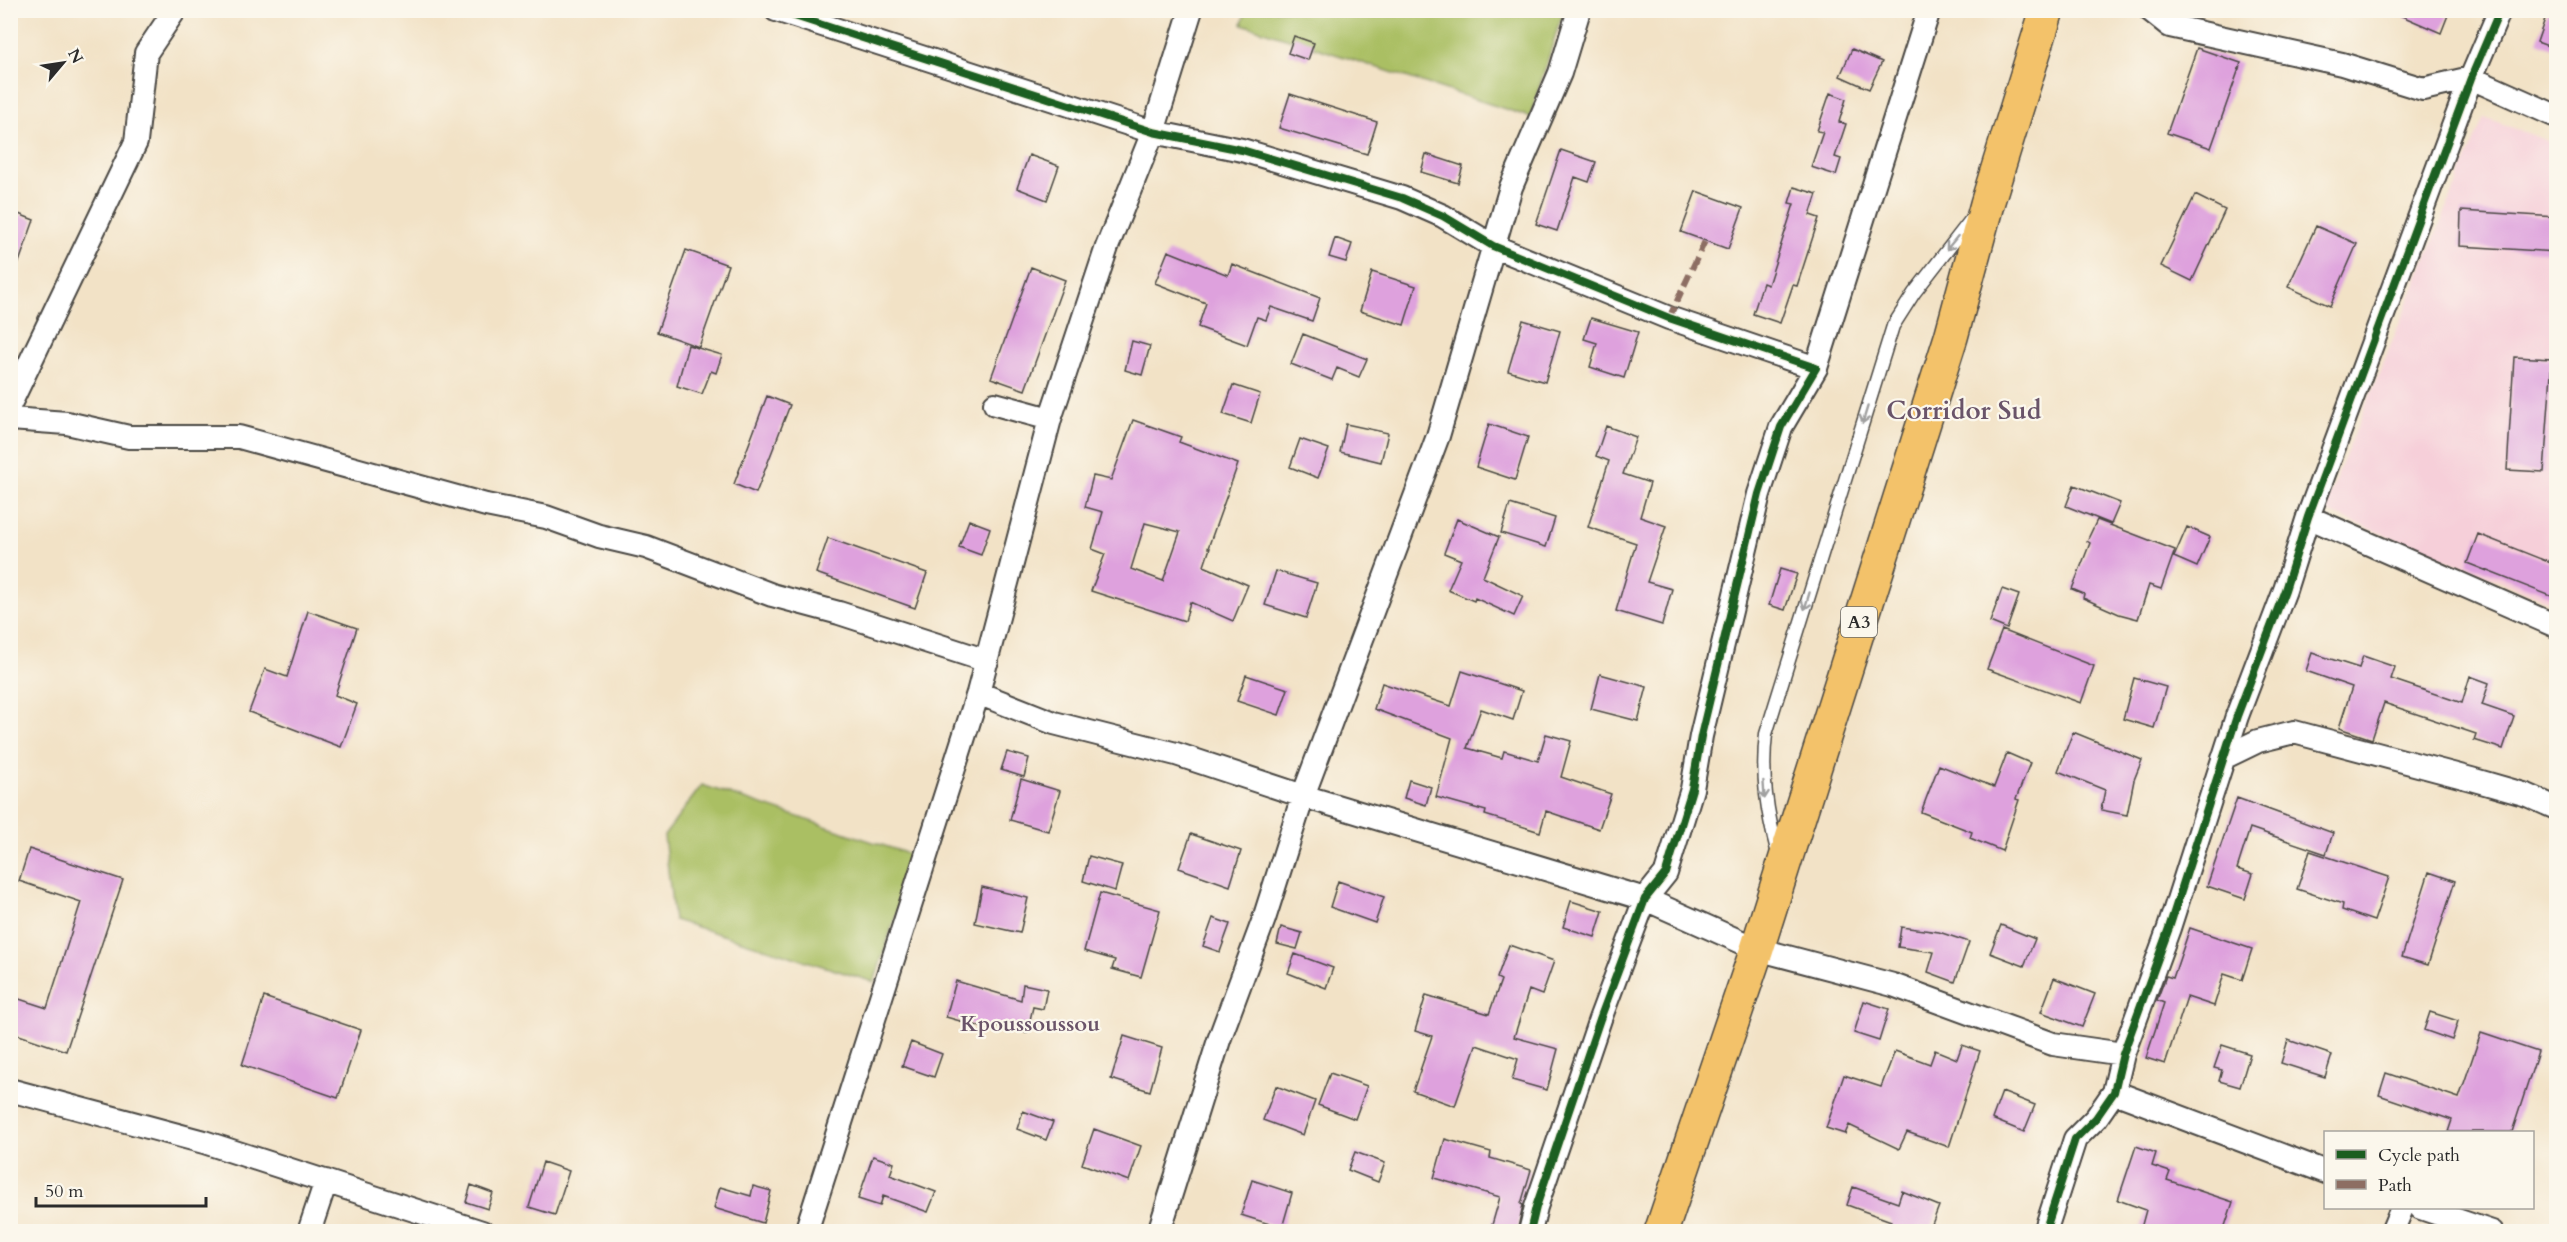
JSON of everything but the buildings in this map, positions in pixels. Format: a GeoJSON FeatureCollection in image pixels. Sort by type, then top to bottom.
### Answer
{"type":"FeatureCollection","features":[{"type":"Feature","properties":{"kind":"highway","name":"A3"},"geometry":{"type":"LineString","coordinates":[[1661,1232],[1757,949],[1951,337],[1989,198],[2047,10]]}},
{"type":"Feature","properties":{"kind":"street"},"geometry":{"type":"LineString","coordinates":[[10,404],[136,142],[146,53],[175,10]]}},
{"type":"Feature","properties":{"kind":"street"},"geometry":{"type":"LineString","coordinates":[[776,10],[1153,132],[1242,150],[1402,198],[1443,216],[1493,246],[1669,318],[1816,368]]}},
{"type":"Feature","properties":{"kind":"street"},"geometry":{"type":"LineString","coordinates":[[806,1232],[978,693],[1050,419],[1107,247],[1153,132],[1191,10]]}},
{"type":"Feature","properties":{"kind":"street"},"geometry":{"type":"LineString","coordinates":[[1159,1232],[1219,1040],[1264,919],[1303,796],[1438,436],[1511,187],[1560,73],[1579,10]]}},
{"type":"Feature","properties":{"kind":"street"},"geometry":{"type":"LineString","coordinates":[[1530,1232],[1536,1207],[1596,1030],[1645,899],[1666,873],[1692,789],[1701,736],[1759,494],[1781,427],[1816,368],[1929,10]]}},
{"type":"Feature","properties":{"kind":"street"},"geometry":{"type":"LineString","coordinates":[[2150,10],[2170,26],[2353,67],[2424,89],[2470,78],[2556,116]]}},
{"type":"Feature","properties":{"kind":"street"},"geometry":{"type":"LineString","coordinates":[[2045,1232],[2075,1139],[2096,1118],[2114,1092],[2123,1054],[2169,928],[2237,716],[2285,590],[2308,518],[2470,78],[2499,10]]}},
{"type":"Feature","properties":{"kind":"street"},"geometry":{"type":"LineString","coordinates":[[995,404],[1050,419]]}},
{"type":"Feature","properties":{"kind":"street"},"geometry":{"type":"LineString","coordinates":[[10,419],[67,423],[129,437],[239,437],[486,505],[546,517],[599,536],[646,547],[772,595],[839,613],[987,661]]}},
{"type":"Feature","properties":{"kind":"street"},"geometry":{"type":"LineString","coordinates":[[2308,518],[2556,626]]}},
{"type":"Feature","properties":{"kind":"street"},"geometry":{"type":"LineString","coordinates":[[978,693],[1054,723],[1176,754],[1303,796],[1645,899],[1757,949],[1893,985],[2053,1044],[2123,1054]]}},
{"type":"Feature","properties":{"kind":"street"},"geometry":{"type":"LineString","coordinates":[[2223,758],[2258,741],[2294,732],[2471,778],[2527,795],[2556,808]]}},
{"type":"Feature","properties":{"kind":"street"},"geometry":{"type":"LineString","coordinates":[[10,1090],[204,1142],[482,1232]]}},
{"type":"Feature","properties":{"kind":"street"},"geometry":{"type":"LineString","coordinates":[[2114,1092],[2324,1172]]}},
{"type":"Feature","properties":{"kind":"street"},"geometry":{"type":"LineString","coordinates":[[309,1232],[326,1181]]}},
{"type":"Feature","properties":{"kind":"street"},"geometry":{"type":"LineString","coordinates":[[2392,1232],[2402,1209]]}},
{"type":"Feature","properties":{"kind":"street"},"geometry":{"type":"LineString","coordinates":[[2424,1209],[2492,1232]]}},
{"type":"Feature","properties":{"kind":"lane"},"geometry":{"type":"LineString","coordinates":[[1782,868],[1765,802],[1762,764],[1769,723],[1893,326],[1914,293],[1989,198]]}},
{"type":"Feature","properties":{"kind":"shaded area"},"geometry":{"type":"Polygon","coordinates":[[[2484,117],[2556,144],[2556,604],[2323,510],[2484,117]]]}},
{"type":"Feature","properties":{"kind":"green space"},"geometry":{"type":"Polygon","coordinates":[[[1246,10],[1563,11],[1530,117],[1242,24],[1246,10]]]}},
{"type":"Feature","properties":{"kind":"green space"},"geometry":{"type":"Polygon","coordinates":[[[702,785],[915,856],[874,982],[674,920],[664,836],[702,785]]]}},
{"type":"Feature","properties":{"kind":"marked path"},"geometry":{"type":"LineString","coordinates":[[1669,318],[1705,241]]}},
{"type":"Feature","properties":{"kind":"cycle path"},"geometry":{"type":"LineString","coordinates":[[776,10],[1153,132],[1242,150],[1402,198],[1443,216],[1493,246],[1669,318],[1816,368],[1781,427],[1759,494],[1701,736],[1692,789],[1666,873],[1645,899],[1600,1019],[1536,1207],[1530,1232]]}},
{"type":"Feature","properties":{"kind":"cycle path"},"geometry":{"type":"LineString","coordinates":[[2045,1232],[2075,1139],[2096,1118],[2114,1092],[2123,1054],[2169,928],[2237,716],[2285,590],[2308,517],[2471,78],[2500,10]]}},
{"type":"Feature","properties":{"kind":"district","name":"Corridor Sud"},"geometry":{"type":"Point","coordinates":[1964,410]}},
{"type":"Feature","properties":{"kind":"district","name":"Kpoussoussou"},"geometry":{"type":"Point","coordinates":[1030,1023]}}]}
